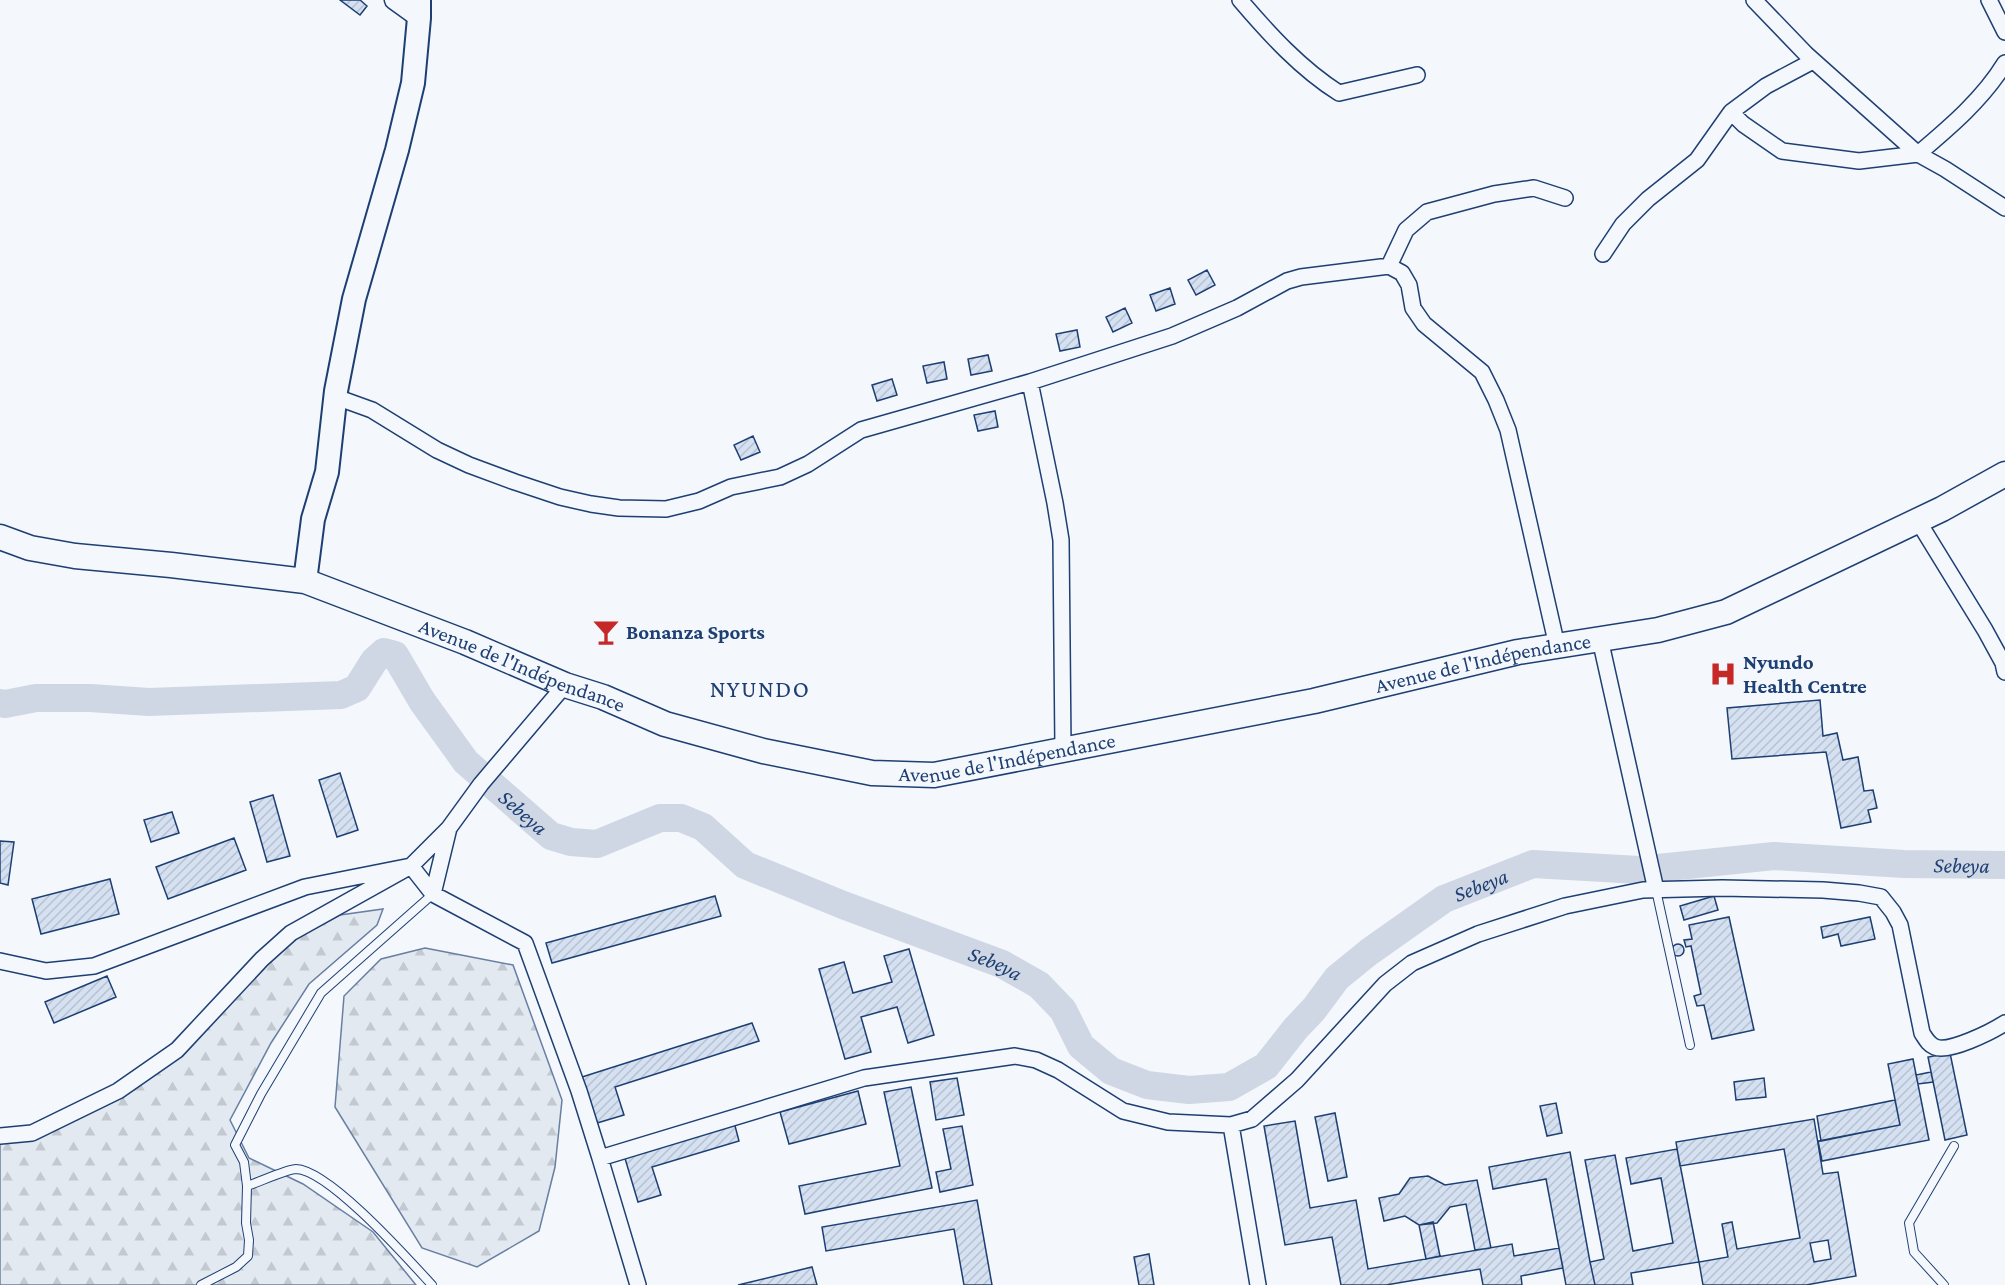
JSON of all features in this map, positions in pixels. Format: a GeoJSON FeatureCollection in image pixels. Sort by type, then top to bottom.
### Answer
{"type":"FeatureCollection","features":[{"type":"Feature","properties":{"kind":"highway","name":"Avenue de l'Indépendance"},"geometry":{"type":"LineString","coordinates":[[0,537],[30,548],[75,556],[305,581],[465,642],[565,685],[603,697],[665,724],[763,751],[872,773],[934,775],[1314,701],[1518,652],[1658,630],[1726,612],[1918,521],[2005,474]]}},
{"type":"Feature","properties":{"kind":"main road"},"geometry":{"type":"LineString","coordinates":[[305,581],[314,519],[329,460],[336,397],[354,299],[397,150],[413,83],[419,9]]}},
{"type":"Feature","properties":{"kind":"street"},"geometry":{"type":"LineString","coordinates":[[394,0],[419,9]]}},
{"type":"Feature","properties":{"kind":"street"},"geometry":{"type":"LineString","coordinates":[[1240,0],[1271,36],[1322,82],[1339,93],[1417,75]]}},
{"type":"Feature","properties":{"kind":"street"},"geometry":{"type":"LineString","coordinates":[[1754,0],[1813,61],[1918,154],[2005,208]]}},
{"type":"Feature","properties":{"kind":"street"},"geometry":{"type":"LineString","coordinates":[[1989,0],[2005,32]]}},
{"type":"Feature","properties":{"kind":"street"},"geometry":{"type":"LineString","coordinates":[[1603,254],[1623,224],[1639,207],[1697,160],[1731,112],[1766,86],[1813,61]]}},
{"type":"Feature","properties":{"kind":"street"},"geometry":{"type":"LineString","coordinates":[[1731,112],[1743,124],[1782,151],[1859,161],[1918,154],[1946,130],[1993,83],[2005,63]]}},
{"type":"Feature","properties":{"kind":"street"},"geometry":{"type":"LineString","coordinates":[[1389,266],[1406,230],[1427,212],[1494,194],[1534,188],[1565,198]]}},
{"type":"Feature","properties":{"kind":"street"},"geometry":{"type":"LineString","coordinates":[[336,397],[372,410],[445,454],[515,482],[591,504],[620,508],[666,509],[699,501],[731,487],[780,477],[808,464],[861,430],[1029,382],[1172,336],[1237,308],[1287,281],[1301,277],[1389,266],[1402,273],[1409,285],[1413,308],[1424,324],[1482,372],[1496,399],[1508,430],[1557,646]]}},
{"type":"Feature","properties":{"kind":"street"},"geometry":{"type":"LineString","coordinates":[[1029,382],[1061,540],[1063,749]]}},
{"type":"Feature","properties":{"kind":"street"},"geometry":{"type":"LineString","coordinates":[[1918,521],[1985,630],[2003,663],[2005,672]]}},
{"type":"Feature","properties":{"kind":"street"},"geometry":{"type":"LineString","coordinates":[[1600,639],[1654,883]]}},
{"type":"Feature","properties":{"kind":"street"},"geometry":{"type":"LineString","coordinates":[[0,1136],[32,1133],[118,1091],[177,1050],[262,959],[291,933],[411,866],[449,828],[481,784],[565,685]]}},
{"type":"Feature","properties":{"kind":"street"},"geometry":{"type":"LineString","coordinates":[[433,894],[449,828]]}},
{"type":"Feature","properties":{"kind":"street"},"geometry":{"type":"LineString","coordinates":[[411,866],[433,894],[525,943],[579,1091],[638,1285]]}},
{"type":"Feature","properties":{"kind":"street"},"geometry":{"type":"LineString","coordinates":[[0,962],[46,971],[94,966],[305,887],[411,866]]}},
{"type":"Feature","properties":{"kind":"street"},"geometry":{"type":"LineString","coordinates":[[600,1158],[864,1078],[1015,1056],[1036,1060],[1058,1070],[1123,1111],[1168,1122],[1231,1125],[1252,1119],[1297,1080],[1385,984],[1412,963],[1478,934],[1565,906],[1643,890],[1654,883],[1722,888],[1823,890],[1881,897],[1900,925],[1923,1033],[1928,1042],[1937,1048],[1954,1046],[1994,1030],[2005,1023]]}},
{"type":"Feature","properties":{"kind":"street"},"geometry":{"type":"LineString","coordinates":[[1231,1125],[1258,1285]]}},
{"type":"Feature","properties":{"kind":"lane"},"geometry":{"type":"LineString","coordinates":[[1654,883],[1690,1045]]}},
{"type":"Feature","properties":{"kind":"lane"},"geometry":{"type":"LineString","coordinates":[[201,1285],[236,1267],[248,1256],[249,1240],[246,1223],[248,1186],[244,1162],[235,1145],[261,1094],[321,993],[433,894]]}},
{"type":"Feature","properties":{"kind":"lane"},"geometry":{"type":"LineString","coordinates":[[1944,1285],[1914,1252],[1909,1223],[1954,1146]]}},
{"type":"Feature","properties":{"kind":"lane"},"geometry":{"type":"LineString","coordinates":[[248,1186],[295,1169],[322,1179],[394,1244],[432,1285]]}},
{"type":"Feature","properties":{"kind":"green space"},"geometry":{"type":"Polygon","coordinates":[[[383,909],[377,925],[309,984],[271,1043],[230,1120],[249,1158],[303,1184],[373,1232],[416,1285],[0,1285],[0,1138],[119,1097],[289,942],[340,915],[383,909]]]}},
{"type":"Feature","properties":{"kind":"green space"},"geometry":{"type":"Polygon","coordinates":[[[425,948],[513,965],[562,1100],[555,1167],[539,1231],[477,1267],[422,1248],[335,1107],[344,996],[381,959],[425,948]]]}},
{"type":"Feature","properties":{"kind":"building"},"geometry":{"type":"Polygon","coordinates":[[[340,0],[360,0],[367,6],[360,15],[340,0]]]}},
{"type":"Feature","properties":{"kind":"building"},"geometry":{"type":"Polygon","coordinates":[[[1207,270],[1215,285],[1196,295],[1188,280],[1207,270]]]}},
{"type":"Feature","properties":{"kind":"building"},"geometry":{"type":"Polygon","coordinates":[[[1170,288],[1175,304],[1156,311],[1150,295],[1170,288]]]}},
{"type":"Feature","properties":{"kind":"building"},"geometry":{"type":"Polygon","coordinates":[[[1125,308],[1132,323],[1113,332],[1106,317],[1125,308]]]}},
{"type":"Feature","properties":{"kind":"building"},"geometry":{"type":"Polygon","coordinates":[[[1077,330],[1080,347],[1060,351],[1056,334],[1077,330]]]}},
{"type":"Feature","properties":{"kind":"building"},"geometry":{"type":"Polygon","coordinates":[[[988,355],[992,371],[971,375],[968,359],[988,355]]]}},
{"type":"Feature","properties":{"kind":"building"},"geometry":{"type":"Polygon","coordinates":[[[944,362],[947,379],[927,383],[923,366],[944,362]]]}},
{"type":"Feature","properties":{"kind":"building"},"geometry":{"type":"Polygon","coordinates":[[[892,379],[897,395],[877,401],[872,385],[892,379]]]}},
{"type":"Feature","properties":{"kind":"building"},"geometry":{"type":"Polygon","coordinates":[[[995,411],[998,427],[978,431],[974,415],[995,411]]]}},
{"type":"Feature","properties":{"kind":"building"},"geometry":{"type":"Polygon","coordinates":[[[753,436],[760,452],[741,460],[734,445],[753,436]]]}},
{"type":"Feature","properties":{"kind":"building"},"geometry":{"type":"Polygon","coordinates":[[[1820,700],[1823,736],[1837,733],[1843,760],[1858,757],[1864,791],[1873,790],[1877,808],[1868,810],[1871,822],[1841,828],[1826,752],[1732,759],[1727,708],[1820,700]]]}},
{"type":"Feature","properties":{"kind":"building"},"geometry":{"type":"Polygon","coordinates":[[[340,773],[358,830],[337,837],[319,780],[340,773]]]}},
{"type":"Feature","properties":{"kind":"building"},"geometry":{"type":"Polygon","coordinates":[[[273,795],[290,856],[267,862],[250,802],[273,795]]]}},
{"type":"Feature","properties":{"kind":"building"},"geometry":{"type":"Polygon","coordinates":[[[172,812],[179,833],[151,842],[144,820],[172,812]]]}},
{"type":"Feature","properties":{"kind":"building"},"geometry":{"type":"Polygon","coordinates":[[[234,838],[246,870],[168,899],[156,867],[234,838]]]}},
{"type":"Feature","properties":{"kind":"building"},"geometry":{"type":"Polygon","coordinates":[[[0,841],[14,842],[8,885],[0,883],[0,841]]]}},
{"type":"Feature","properties":{"kind":"building"},"geometry":{"type":"Polygon","coordinates":[[[110,879],[119,914],[41,934],[32,899],[110,879]]]}},
{"type":"Feature","properties":{"kind":"building"},"geometry":{"type":"Polygon","coordinates":[[[715,896],[721,916],[552,963],[546,943],[715,896]]]}},
{"type":"Feature","properties":{"kind":"building"},"geometry":{"type":"Polygon","coordinates":[[[1714,896],[1718,910],[1684,920],[1680,906],[1714,896]]]}},
{"type":"Feature","properties":{"kind":"building"},"geometry":{"type":"Polygon","coordinates":[[[1729,917],[1754,1030],[1712,1039],[1704,1005],[1697,1006],[1694,996],[1701,994],[1691,946],[1686,947],[1684,940],[1692,939],[1689,925],[1729,917]]]}},
{"type":"Feature","properties":{"kind":"building"},"geometry":{"type":"Polygon","coordinates":[[[1870,917],[1875,939],[1841,946],[1838,934],[1823,938],[1821,927],[1870,917]]]}},
{"type":"Feature","properties":{"kind":"building"},"geometry":{"type":"Polygon","coordinates":[[[1680,944],[1683,945],[1683,955],[1676,956],[1673,955],[1672,948],[1673,945],[1680,944]]]}},
{"type":"Feature","properties":{"kind":"building"},"geometry":{"type":"Polygon","coordinates":[[[909,949],[934,1035],[908,1043],[897,1007],[861,1017],[871,1052],[845,1059],[819,969],[844,962],[853,993],[892,982],[884,956],[909,949]]]}},
{"type":"Feature","properties":{"kind":"building"},"geometry":{"type":"Polygon","coordinates":[[[107,976],[116,997],[54,1023],[45,1002],[107,976]]]}},
{"type":"Feature","properties":{"kind":"building"},"geometry":{"type":"Polygon","coordinates":[[[752,1023],[759,1041],[615,1087],[624,1115],[597,1123],[582,1077],[752,1023]]]}},
{"type":"Feature","properties":{"kind":"building"},"geometry":{"type":"Polygon","coordinates":[[[1950,1053],[1967,1135],[1945,1140],[1928,1057],[1950,1053]]]}},
{"type":"Feature","properties":{"kind":"building"},"geometry":{"type":"Polygon","coordinates":[[[1913,1059],[1929,1140],[1822,1161],[1818,1141],[1900,1125],[1888,1064],[1913,1059]]]}},
{"type":"Feature","properties":{"kind":"building"},"geometry":{"type":"Polygon","coordinates":[[[1931,1072],[1933,1082],[1918,1084],[1916,1075],[1931,1072]]]}},
{"type":"Feature","properties":{"kind":"building"},"geometry":{"type":"Polygon","coordinates":[[[957,1078],[964,1115],[936,1120],[930,1082],[957,1078]]]}},
{"type":"Feature","properties":{"kind":"building"},"geometry":{"type":"Polygon","coordinates":[[[1764,1078],[1766,1097],[1736,1100],[1734,1082],[1764,1078]]]}},
{"type":"Feature","properties":{"kind":"building"},"geometry":{"type":"Polygon","coordinates":[[[911,1087],[932,1188],[805,1214],[799,1186],[900,1166],[884,1092],[911,1087]]]}},
{"type":"Feature","properties":{"kind":"building"},"geometry":{"type":"Polygon","coordinates":[[[858,1091],[866,1124],[789,1144],[780,1112],[858,1091]]]}},
{"type":"Feature","properties":{"kind":"building"},"geometry":{"type":"Polygon","coordinates":[[[1895,1100],[1900,1125],[1821,1141],[1817,1116],[1895,1100]]]}},
{"type":"Feature","properties":{"kind":"building"},"geometry":{"type":"Polygon","coordinates":[[[1556,1103],[1562,1133],[1547,1136],[1540,1106],[1556,1103]]]}},
{"type":"Feature","properties":{"kind":"building"},"geometry":{"type":"Polygon","coordinates":[[[1335,1113],[1347,1177],[1328,1181],[1315,1117],[1335,1113]]]}},
{"type":"Feature","properties":{"kind":"building"},"geometry":{"type":"Polygon","coordinates":[[[1814,1119],[1823,1174],[1838,1172],[1856,1276],[1806,1285],[1703,1285],[1699,1262],[1728,1257],[1722,1224],[1732,1222],[1737,1249],[1800,1238],[1784,1149],[1680,1166],[1676,1142],[1814,1119]],[[1828,1240],[1810,1243],[1814,1262],[1831,1259],[1828,1240]]]}},
{"type":"Feature","properties":{"kind":"building"},"geometry":{"type":"Polygon","coordinates":[[[1295,1121],[1310,1208],[1356,1200],[1368,1269],[1512,1244],[1514,1256],[1559,1248],[1563,1268],[1521,1276],[1522,1285],[1483,1285],[1480,1269],[1386,1285],[1341,1285],[1332,1237],[1285,1245],[1264,1126],[1295,1121]]]}},
{"type":"Feature","properties":{"kind":"building"},"geometry":{"type":"Polygon","coordinates":[[[734,1122],[739,1141],[652,1167],[661,1195],[638,1202],[624,1155],[734,1122]]]}},
{"type":"Feature","properties":{"kind":"building"},"geometry":{"type":"Polygon","coordinates":[[[962,1126],[973,1185],[940,1192],[936,1172],[951,1169],[943,1129],[962,1126]]]}},
{"type":"Feature","properties":{"kind":"building"},"geometry":{"type":"Polygon","coordinates":[[[1677,1149],[1699,1262],[1631,1273],[1633,1285],[1595,1285],[1590,1262],[1604,1259],[1585,1160],[1615,1155],[1633,1251],[1673,1243],[1661,1178],[1631,1184],[1626,1158],[1677,1149]]]}},
{"type":"Feature","properties":{"kind":"building"},"geometry":{"type":"Polygon","coordinates":[[[1570,1152],[1595,1285],[1566,1285],[1546,1179],[1493,1189],[1489,1167],[1570,1152]]]}},
{"type":"Feature","properties":{"kind":"building"},"geometry":{"type":"Polygon","coordinates":[[[1428,1176],[1445,1185],[1477,1180],[1491,1248],[1475,1250],[1466,1204],[1450,1207],[1437,1223],[1419,1225],[1405,1216],[1384,1221],[1379,1198],[1399,1194],[1410,1178],[1428,1176]]]}},
{"type":"Feature","properties":{"kind":"building"},"geometry":{"type":"Polygon","coordinates":[[[977,1200],[992,1285],[964,1285],[954,1229],[826,1251],[822,1227],[977,1200]]]}},
{"type":"Feature","properties":{"kind":"building"},"geometry":{"type":"Polygon","coordinates":[[[1433,1222],[1440,1256],[1426,1259],[1419,1225],[1433,1222]]]}},
{"type":"Feature","properties":{"kind":"building"},"geometry":{"type":"Polygon","coordinates":[[[1149,1254],[1154,1285],[1139,1285],[1134,1257],[1149,1254]]]}},
{"type":"Feature","properties":{"kind":"building"},"geometry":{"type":"Polygon","coordinates":[[[812,1267],[817,1285],[738,1285],[812,1267]]]}},
{"type":"Feature","properties":{"kind":"waterway","name":"Sebeya"},"geometry":{"type":"LineString","coordinates":[[0,703],[36,698],[90,698],[149,702],[341,695],[357,688],[374,661],[384,652],[395,655],[422,701],[466,762],[551,836],[571,842],[597,844],[660,818],[681,818],[703,827],[745,865],[843,905],[1002,964],[1039,985],[1063,1010],[1081,1046],[1111,1071],[1147,1085],[1189,1090],[1229,1087],[1266,1066],[1337,978],[1369,952],[1444,899],[1533,864],[1639,870],[1774,856],[1904,864],[2005,865]]}},
{"type":"Feature","properties":{"kind":"place","name":"Bonanza Sports"},"geometry":{"type":"Point","coordinates":[606,632]}},
{"type":"Feature","properties":{"kind":"place","name":"Nyundo Health Centre"},"geometry":{"type":"Point","coordinates":[1723,674]}},
{"type":"Feature","properties":{"kind":"district","name":"NYUNDO"},"geometry":{"type":"Point","coordinates":[760,688]}}]}
